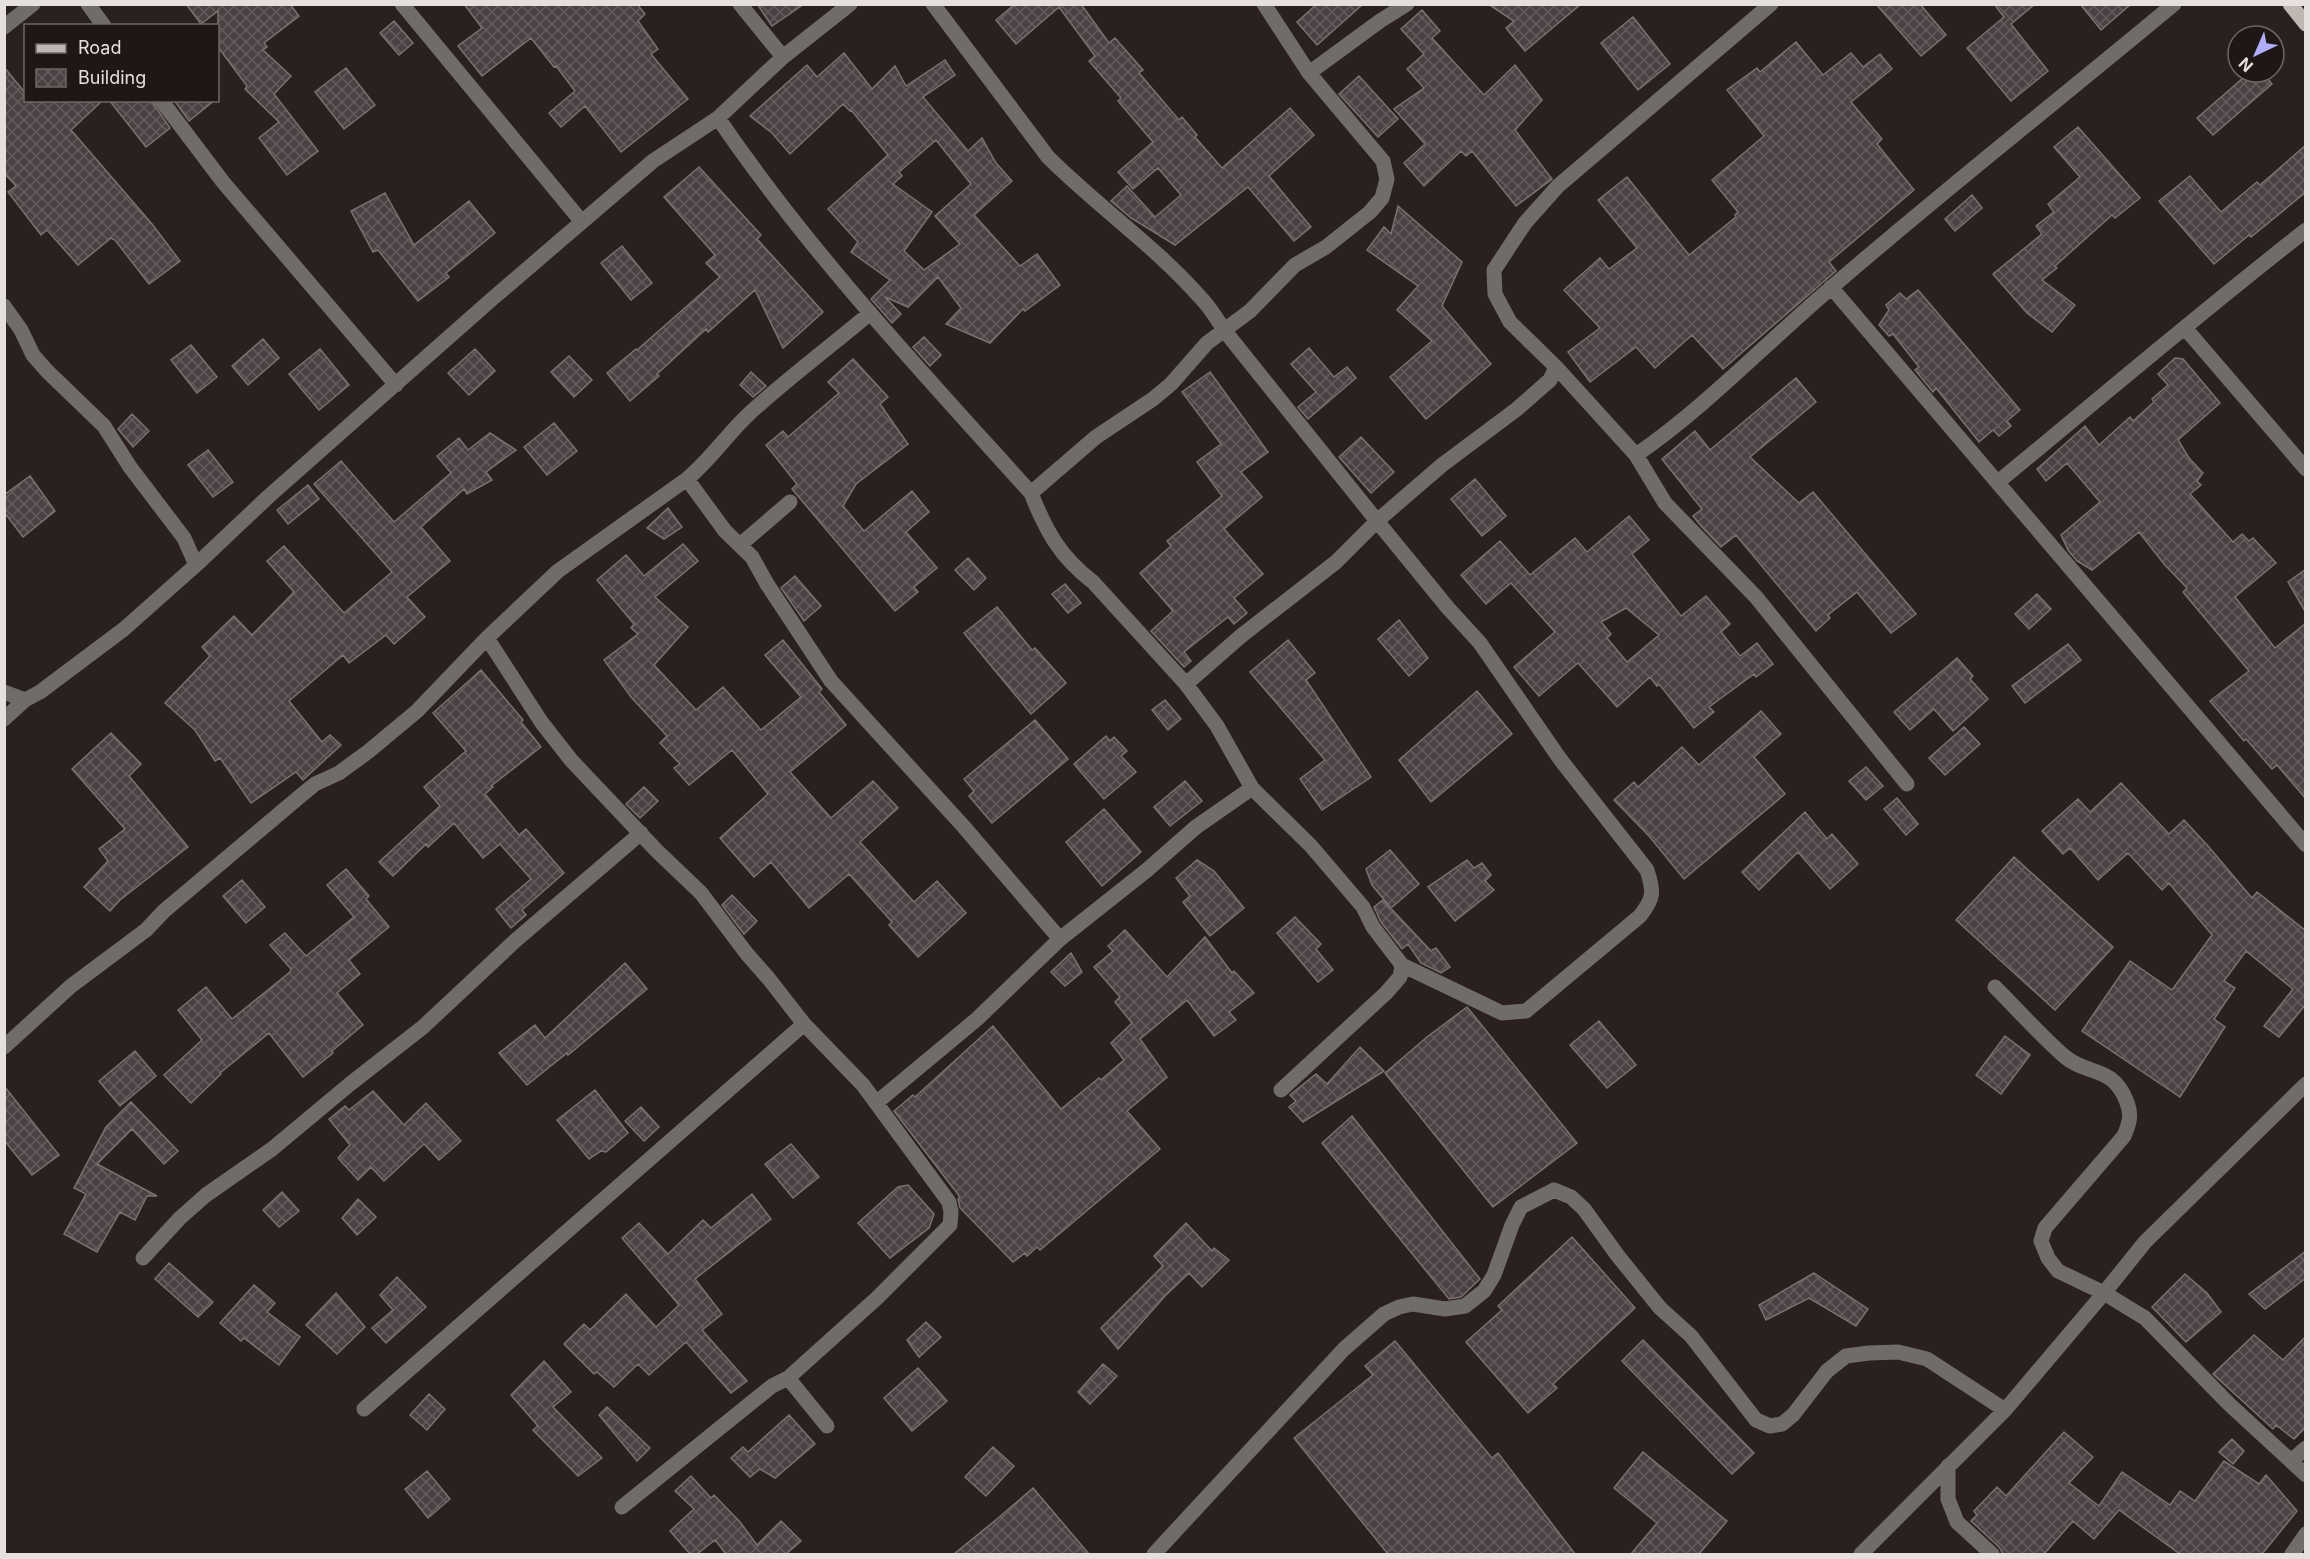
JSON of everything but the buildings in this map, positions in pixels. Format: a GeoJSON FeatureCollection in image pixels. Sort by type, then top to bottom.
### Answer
{"type":"FeatureCollection","features":[{"type":"Feature","properties":{"kind":"main road"},"geometry":{"type":"LineString","coordinates":[[2290,4],[2306,24]]}},
{"type":"Feature","properties":{"kind":"street"},"geometry":{"type":"LineString","coordinates":[[4,27],[33,4]]}},
{"type":"Feature","properties":{"kind":"street"},"geometry":{"type":"LineString","coordinates":[[88,4],[103,24]]}},
{"type":"Feature","properties":{"kind":"street"},"geometry":{"type":"LineString","coordinates":[[402,4],[582,222]]}},
{"type":"Feature","properties":{"kind":"street"},"geometry":{"type":"LineString","coordinates":[[740,4],[783,57]]}},
{"type":"Feature","properties":{"kind":"street"},"geometry":{"type":"LineString","coordinates":[[4,719],[25,700],[40,692],[124,629],[269,496],[582,222],[653,161],[718,118],[783,57],[850,4]]}},
{"type":"Feature","properties":{"kind":"street"},"geometry":{"type":"LineString","coordinates":[[718,118],[772,195],[869,314],[1031,493],[1046,529],[1062,553],[1093,582],[1186,684],[1217,726],[1252,789],[1318,855],[1363,907],[1373,927],[1402,965],[1502,1013],[1526,1011],[1640,916],[1651,901],[1652,887],[1642,861],[1560,759],[1480,643],[1448,608],[1377,521],[1224,330],[1202,298],[1048,157],[933,4]]}},
{"type":"Feature","properties":{"kind":"street"},"geometry":{"type":"LineString","coordinates":[[1031,493],[1096,437],[1153,399],[1171,384],[1207,343],[1250,311],[1294,265],[1326,247],[1370,212],[1382,198],[1387,179],[1383,161],[1309,73],[1264,4]]}},
{"type":"Feature","properties":{"kind":"street"},"geometry":{"type":"LineString","coordinates":[[1309,73],[1407,4]]}},
{"type":"Feature","properties":{"kind":"street"},"geometry":{"type":"LineString","coordinates":[[1771,4],[1558,186],[1525,223],[1494,270],[1495,294],[1510,322],[1556,367],[1635,455],[1665,503],[1756,597],[1907,784]]}},
{"type":"Feature","properties":{"kind":"street"},"geometry":{"type":"LineString","coordinates":[[1635,455],[1668,432],[1726,383],[1831,287],[2174,4]]}},
{"type":"Feature","properties":{"kind":"street"},"geometry":{"type":"LineString","coordinates":[[163,102],[223,182],[396,385]]}},
{"type":"Feature","properties":{"kind":"street"},"geometry":{"type":"LineString","coordinates":[[1998,482],[2185,328],[2216,299],[2306,230]]}},
{"type":"Feature","properties":{"kind":"street"},"geometry":{"type":"LineString","coordinates":[[1831,287],[2306,845]]}},
{"type":"Feature","properties":{"kind":"street"},"geometry":{"type":"LineString","coordinates":[[4,306],[21,330],[33,355],[104,426],[130,467],[184,538],[196,565]]}},
{"type":"Feature","properties":{"kind":"street"},"geometry":{"type":"LineString","coordinates":[[4,1047],[70,986],[146,930],[164,911],[315,784],[339,773],[417,711],[487,638],[558,571],[687,479],[705,464],[749,413],[793,374],[869,314]]}},
{"type":"Feature","properties":{"kind":"street"},"geometry":{"type":"LineString","coordinates":[[2185,328],[2306,469]]}},
{"type":"Feature","properties":{"kind":"street"},"geometry":{"type":"LineString","coordinates":[[1186,684],[1241,636],[1336,562],[1377,521],[1442,465],[1525,402],[1550,380],[1556,367]]}},
{"type":"Feature","properties":{"kind":"street"},"geometry":{"type":"LineString","coordinates":[[687,479],[725,531],[752,557],[767,584],[831,681],[964,827],[1060,939]]}},
{"type":"Feature","properties":{"kind":"street"},"geometry":{"type":"LineString","coordinates":[[741,544],[790,502]]}},
{"type":"Feature","properties":{"kind":"street"},"geometry":{"type":"LineString","coordinates":[[487,638],[542,723],[563,750],[701,893],[804,1024],[863,1085],[949,1202],[951,1212],[950,1225],[877,1298],[788,1377],[772,1386],[737,1413],[622,1507]]}},
{"type":"Feature","properties":{"kind":"street"},"geometry":{"type":"LineString","coordinates":[[4,692],[25,700]]}},
{"type":"Feature","properties":{"kind":"street"},"geometry":{"type":"LineString","coordinates":[[876,1103],[977,1019],[1060,939],[1147,870],[1196,827],[1252,789]]}},
{"type":"Feature","properties":{"kind":"street"},"geometry":{"type":"LineString","coordinates":[[143,1258],[180,1218],[206,1195],[272,1149],[423,1027],[516,940],[641,833]]}},
{"type":"Feature","properties":{"kind":"street"},"geometry":{"type":"LineString","coordinates":[[1281,1090],[1386,993],[1400,977],[1402,965]]}},
{"type":"Feature","properties":{"kind":"street"},"geometry":{"type":"LineString","coordinates":[[1995,987],[2066,1058],[2106,1075],[2121,1087],[2130,1111],[2130,1122],[2124,1136],[2044,1227],[2041,1241],[2048,1258],[2058,1271],[2104,1293],[2145,1318],[2235,1409],[2306,1475]]}},
{"type":"Feature","properties":{"kind":"street"},"geometry":{"type":"LineString","coordinates":[[363,1409],[804,1024]]}},
{"type":"Feature","properties":{"kind":"street"},"geometry":{"type":"LineString","coordinates":[[1861,1554],[2005,1410],[2145,1242],[2306,1084]]}},
{"type":"Feature","properties":{"kind":"street"},"geometry":{"type":"LineString","coordinates":[[1155,1554],[1344,1349],[1384,1314],[1413,1304],[1445,1309],[1465,1306],[1484,1291],[1494,1275],[1521,1207],[1554,1190],[1571,1197],[1584,1209],[1660,1308],[1691,1336],[1756,1420],[1770,1426],[1782,1424],[1793,1415],[1827,1371],[1846,1356],[1869,1353],[1898,1352],[1927,1359],[2005,1410]]}},
{"type":"Feature","properties":{"kind":"street"},"geometry":{"type":"LineString","coordinates":[[788,1377],[827,1426]]}},
{"type":"Feature","properties":{"kind":"street"},"geometry":{"type":"LineString","coordinates":[[2291,1461],[2306,1448]]}},
{"type":"Feature","properties":{"kind":"street"},"geometry":{"type":"LineString","coordinates":[[1948,1466],[1948,1499],[1957,1522],[1992,1554]]}},
{"type":"Feature","properties":{"kind":"street"},"geometry":{"type":"LineString","coordinates":[[2292,1554],[2306,1534]]}}]}
